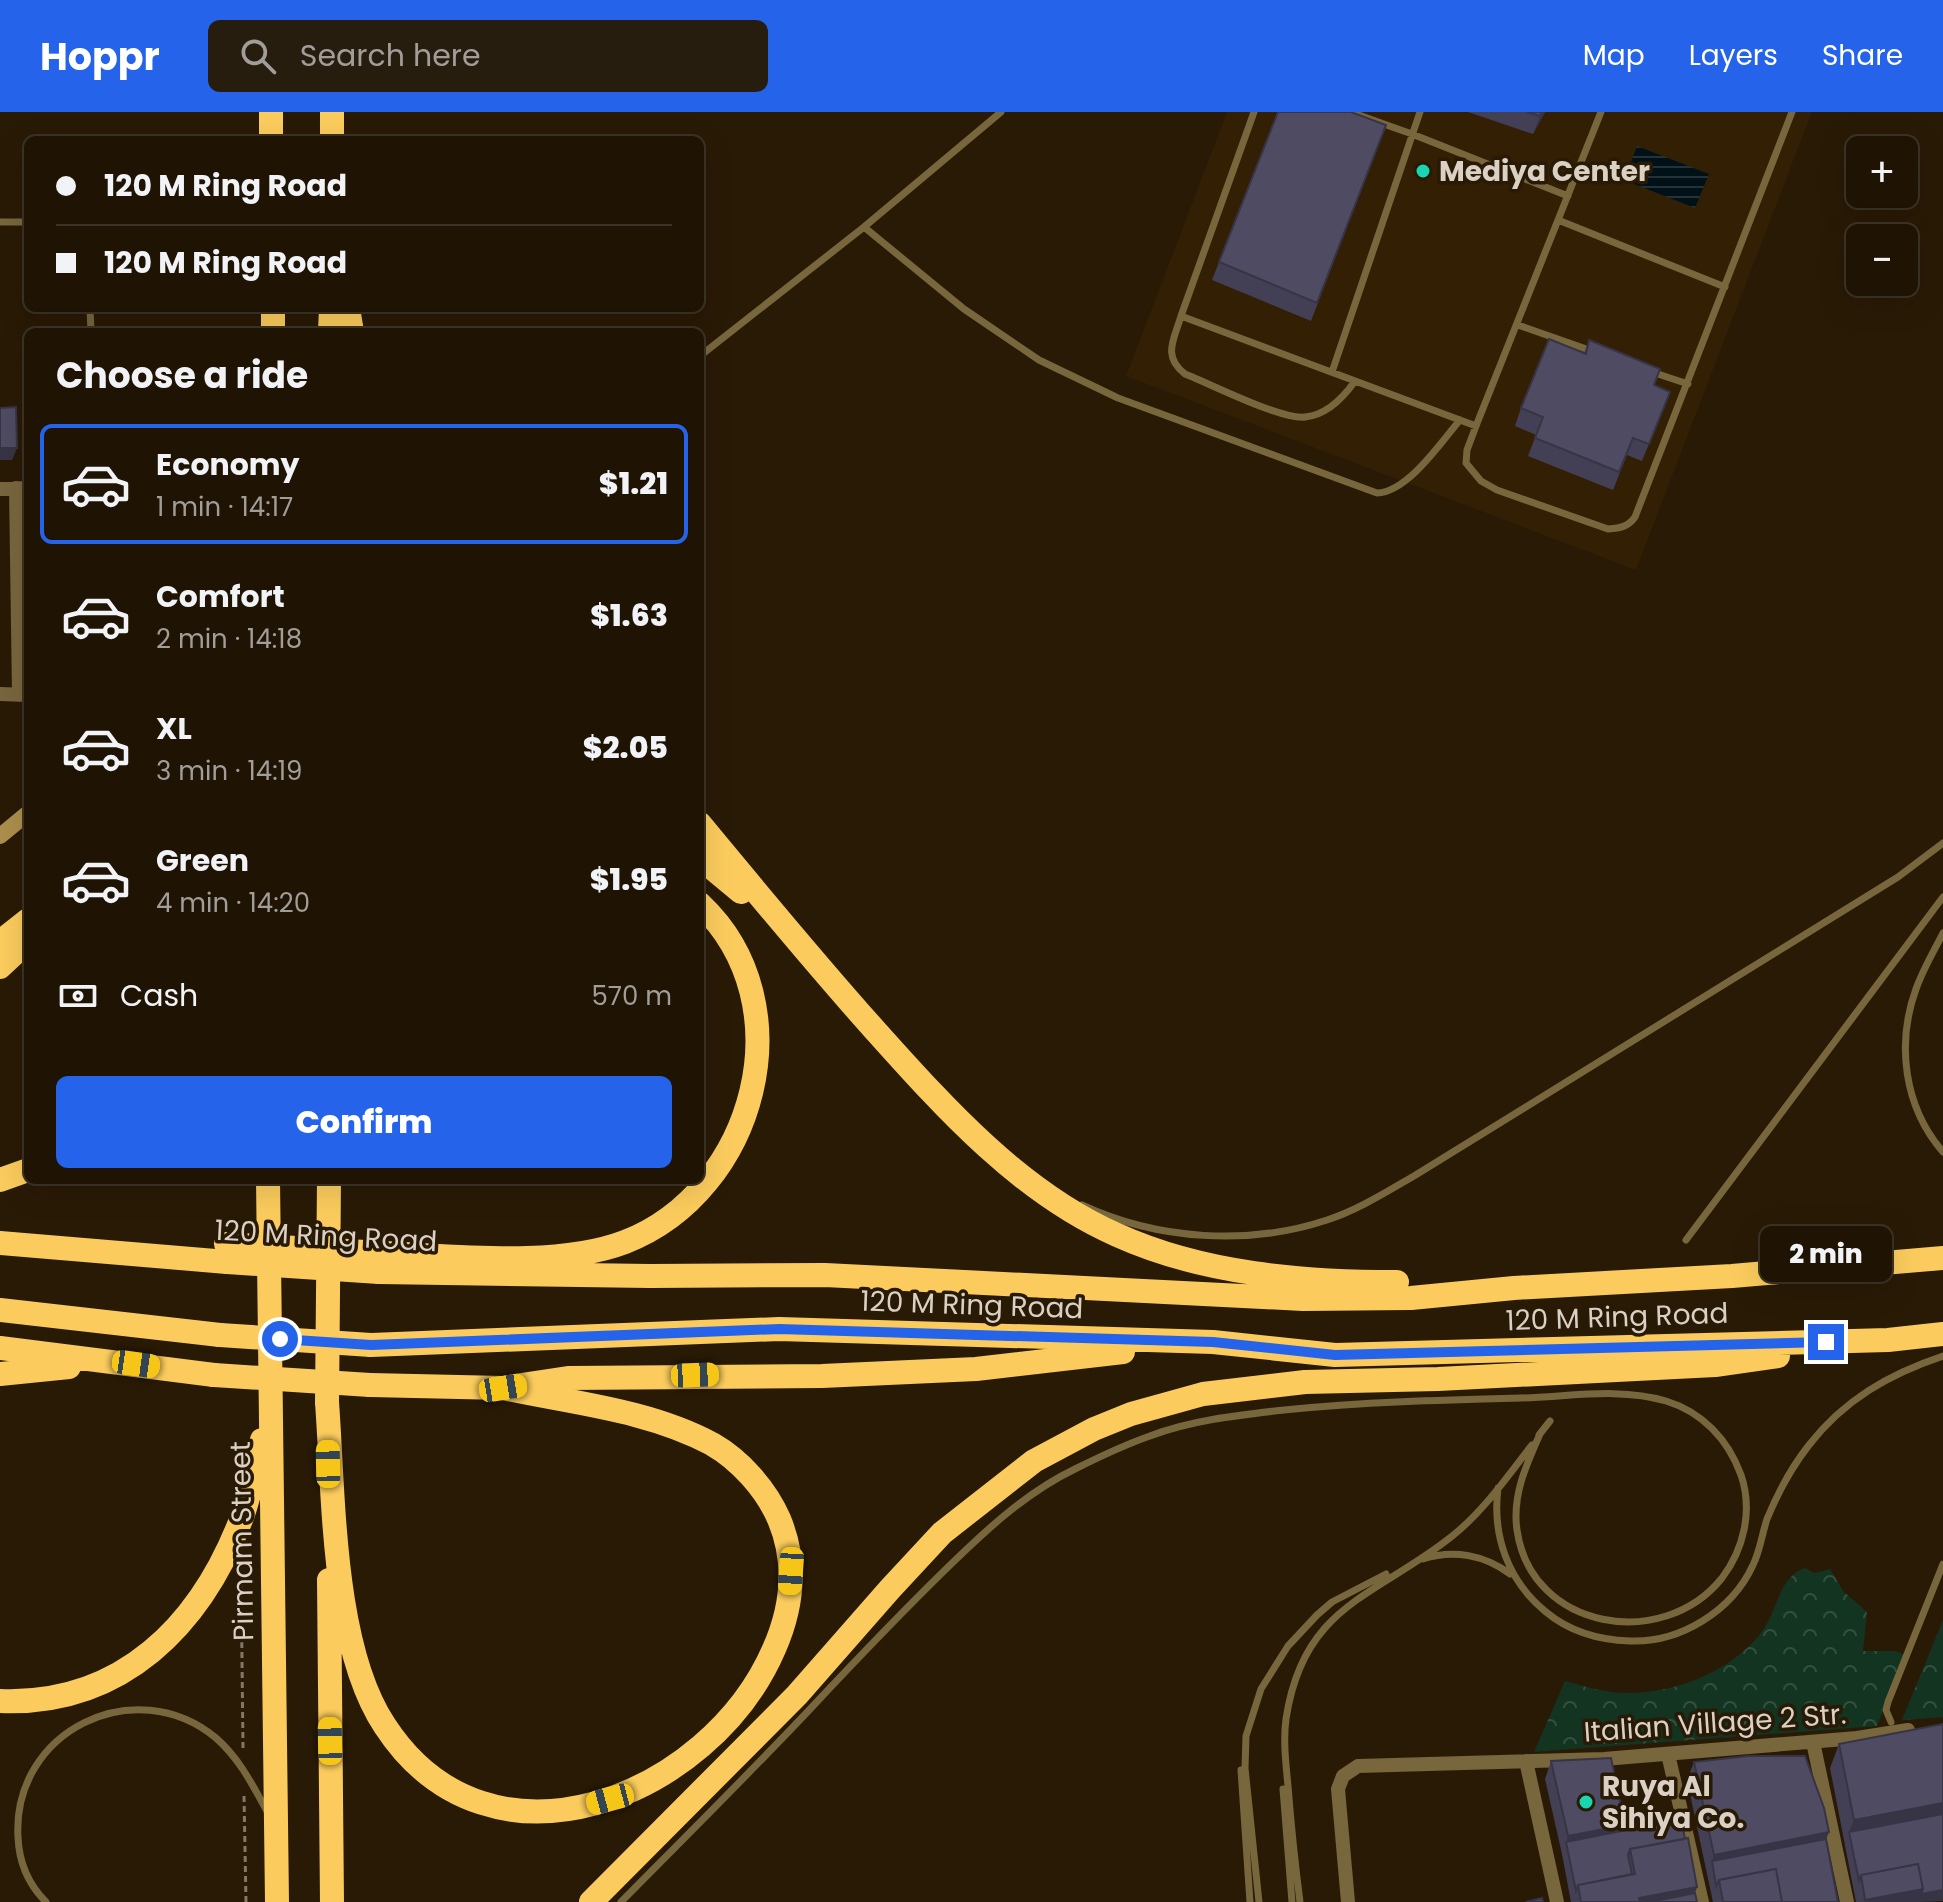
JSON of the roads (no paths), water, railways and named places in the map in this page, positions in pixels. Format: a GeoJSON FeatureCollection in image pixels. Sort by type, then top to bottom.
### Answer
{"type":"FeatureCollection","features":[{"type":"Feature","properties":{"kind":"highway"},"geometry":{"type":"LineString","coordinates":[[271,112],[271,136]]}},
{"type":"Feature","properties":{"kind":"highway"},"geometry":{"type":"LineString","coordinates":[[332,112],[332,136]]}},
{"type":"Feature","properties":{"kind":"highway"},"geometry":{"type":"LineString","coordinates":[[704,829],[789,932],[921,1082],[999,1158],[1053,1198],[1094,1223],[1117,1235],[1195,1262],[1262,1273],[1370,1282],[1472,1282],[1514,1288]]}},
{"type":"Feature","properties":{"kind":"highway"},"geometry":{"type":"LineString","coordinates":[[704,861],[789,932]]}},
{"type":"Feature","properties":{"kind":"highway"},"geometry":{"type":"LineString","coordinates":[[704,908],[725,932],[741,963],[755,1014],[758,1049],[753,1095],[741,1128],[725,1158],[704,1184]]}},
{"type":"Feature","properties":{"kind":"highway"},"geometry":{"type":"LineString","coordinates":[[0,942],[24,923]]}},
{"type":"Feature","properties":{"kind":"highway"},"geometry":{"type":"LineString","coordinates":[[0,967],[24,945]]}},
{"type":"Feature","properties":{"kind":"highway"},"geometry":{"type":"LineString","coordinates":[[0,1180],[24,1171]]}},
{"type":"Feature","properties":{"kind":"highway","name":"Pirmam Street"},"geometry":{"type":"LineString","coordinates":[[268,1184],[277,1902]]}},
{"type":"Feature","properties":{"kind":"highway"},"geometry":{"type":"LineString","coordinates":[[329,1184],[327,1402],[332,1902]]}},
{"type":"Feature","properties":{"kind":"highway"},"geometry":{"type":"LineString","coordinates":[[329,1231],[338,1184]]}},
{"type":"Feature","properties":{"kind":"highway"},"geometry":{"type":"LineString","coordinates":[[381,1262],[529,1257],[596,1249],[624,1242],[650,1229],[672,1215],[704,1184]]}},
{"type":"Feature","properties":{"kind":"highway","name":"120 M Ring Road"},"geometry":{"type":"LineString","coordinates":[[0,1243],[49,1248],[226,1253],[650,1276],[825,1275],[1303,1299],[1411,1298],[1943,1258]]}},
{"type":"Feature","properties":{"kind":"highway","name":"120 M Ring Road"},"geometry":{"type":"LineString","coordinates":[[0,1310],[220,1335],[371,1345],[779,1329],[1213,1342],[1335,1355],[1888,1340],[1943,1334]]}},
{"type":"Feature","properties":{"kind":"highway"},"geometry":{"type":"LineString","coordinates":[[591,1902],[797,1695],[942,1533],[1034,1461],[1094,1429],[1131,1414],[1203,1394],[1254,1387],[1305,1382],[1438,1379],[1715,1365],[1888,1340]]}},
{"type":"Feature","properties":{"kind":"highway"},"geometry":{"type":"LineString","coordinates":[[0,1348],[214,1375],[370,1385],[503,1388],[568,1378],[822,1376],[976,1369],[1213,1342]]}},
{"type":"Feature","properties":{"kind":"highway"},"geometry":{"type":"LineString","coordinates":[[0,1374],[46,1368],[136,1364]]}},
{"type":"Feature","properties":{"kind":"highway"},"geometry":{"type":"LineString","coordinates":[[327,1402],[347,1624],[362,1678],[384,1725],[413,1761],[445,1786],[488,1804],[512,1809],[562,1810],[610,1799],[658,1778],[707,1744],[729,1721],[764,1671],[789,1609],[791,1571],[788,1540],[774,1506],[762,1489],[714,1445],[661,1422],[503,1388]]}},
{"type":"Feature","properties":{"kind":"highway"},"geometry":{"type":"LineString","coordinates":[[0,1701],[27,1702],[55,1698],[96,1685],[139,1663],[174,1631],[205,1591],[240,1522],[270,1406]]}},
{"type":"Feature","properties":{"kind":"street"},"geometry":{"type":"LineString","coordinates":[[0,489],[22,488],[23,695],[0,694]]}},
{"type":"Feature","properties":{"kind":"street"},"geometry":{"type":"LineString","coordinates":[[0,836],[24,816]]}},
{"type":"Feature","properties":{"kind":"street"},"geometry":{"type":"LineString","coordinates":[[1891,1722],[1908,1730]]}},
{"type":"Feature","properties":{"kind":"street","name":"Italian Village 2 Str."},"geometry":{"type":"LineString","coordinates":[[1348,1902],[1338,1789],[1347,1772],[1367,1764],[1604,1759],[1929,1729]]}},
{"type":"Feature","properties":{"kind":"street"},"geometry":{"type":"LineString","coordinates":[[1813,1742],[1847,1902]]}},
{"type":"Feature","properties":{"kind":"street"},"geometry":{"type":"LineString","coordinates":[[1668,1754],[1702,1902]]}},
{"type":"Feature","properties":{"kind":"street"},"geometry":{"type":"LineString","coordinates":[[1526,1761],[1557,1902]]}},
{"type":"Feature","properties":{"kind":"lane"},"geometry":{"type":"LineString","coordinates":[[704,353],[864,227],[1001,112]]}},
{"type":"Feature","properties":{"kind":"lane"},"geometry":{"type":"LineString","coordinates":[[1254,112],[1181,316],[1171,349],[1172,361],[1185,374],[1283,414],[1305,417],[1342,400],[1355,381]]}},
{"type":"Feature","properties":{"kind":"lane"},"geometry":{"type":"LineString","coordinates":[[1350,112],[1568,196]]}},
{"type":"Feature","properties":{"kind":"lane"},"geometry":{"type":"LineString","coordinates":[[1332,372],[1420,112]]}},
{"type":"Feature","properties":{"kind":"lane"},"geometry":{"type":"LineString","coordinates":[[1601,112],[1476,426],[1467,450],[1466,463],[1481,481],[1497,490],[1608,529],[1622,528],[1635,517],[1792,112]]}},
{"type":"Feature","properties":{"kind":"lane"},"geometry":{"type":"LineString","coordinates":[[1558,220],[1725,287]]}},
{"type":"Feature","properties":{"kind":"lane"},"geometry":{"type":"LineString","coordinates":[[0,222],[24,222]]}},
{"type":"Feature","properties":{"kind":"lane"},"geometry":{"type":"LineString","coordinates":[[864,227],[964,309],[1039,360],[1118,398],[1377,493],[1392,491],[1418,468],[1460,420]]}},
{"type":"Feature","properties":{"kind":"lane"},"geometry":{"type":"LineString","coordinates":[[1181,316],[1476,426]]}},
{"type":"Feature","properties":{"kind":"lane"},"geometry":{"type":"LineString","coordinates":[[1518,325],[1603,355]]}},
{"type":"Feature","properties":{"kind":"lane"},"geometry":{"type":"LineString","coordinates":[[1646,370],[1688,384]]}},
{"type":"Feature","properties":{"kind":"lane"},"geometry":{"type":"LineString","coordinates":[[1075,1201],[1152,1227],[1222,1236],[1278,1232],[1346,1212],[1414,1176],[1886,884],[1943,843]]}},
{"type":"Feature","properties":{"kind":"lane"},"geometry":{"type":"LineString","coordinates":[[1686,1240],[1943,897]]}},
{"type":"Feature","properties":{"kind":"lane"},"geometry":{"type":"LineString","coordinates":[[1943,933],[1915,990],[1905,1036],[1905,1058],[1911,1094],[1918,1113],[1943,1152]]}},
{"type":"Feature","properties":{"kind":"lane"},"geometry":{"type":"LineString","coordinates":[[999,1158],[1065,1196]]}},
{"type":"Feature","properties":{"kind":"lane"},"geometry":{"type":"LineString","coordinates":[[1250,1902],[1241,1761],[1246,1736],[1261,1689],[1288,1646],[1332,1602],[1362,1585],[1428,1557],[1454,1553],[1496,1564],[1514,1577],[1547,1613],[1564,1625],[1591,1636],[1654,1640],[1687,1629],[1717,1611],[1752,1568],[1767,1521],[1787,1477],[1826,1425],[1871,1388],[1905,1369],[1943,1356]]}},
{"type":"Feature","properties":{"kind":"lane"},"geometry":{"type":"LineString","coordinates":[[621,1902],[770,1751],[899,1613],[988,1528],[1070,1471],[1153,1434],[1234,1415],[1361,1403],[1614,1394],[1667,1401],[1706,1421],[1730,1451],[1743,1481],[1747,1508],[1743,1532],[1736,1555],[1720,1580],[1684,1610],[1644,1621],[1620,1623],[1590,1616],[1558,1599],[1535,1576],[1524,1555],[1517,1531],[1518,1490],[1540,1434]]}},
{"type":"Feature","properties":{"kind":"lane"},"geometry":{"type":"LineString","coordinates":[[1292,1902],[1284,1823],[1285,1723],[1304,1662],[1316,1638],[1339,1612],[1460,1529],[1498,1488],[1550,1421]]}},
{"type":"Feature","properties":{"kind":"lane"},"geometry":{"type":"LineString","coordinates":[[1498,1488],[1499,1531],[1514,1577]]}},
{"type":"Feature","properties":{"kind":"lane"},"geometry":{"type":"LineString","coordinates":[[1891,1722],[1886,1706],[1943,1564]]}},
{"type":"Feature","properties":{"kind":"lane"},"geometry":{"type":"LineString","coordinates":[[46,1902],[30,1882],[22,1862],[17,1822],[22,1790],[41,1756],[65,1734],[115,1712],[126,1710],[173,1716],[215,1737],[244,1768],[276,1827]]}},
{"type":"Feature","properties":{"kind":"lane"},"geometry":{"type":"LineString","coordinates":[[1246,1736],[1245,1768],[1259,1902]]}},
{"type":"Feature","properties":{"kind":"lane"},"geometry":{"type":"LineString","coordinates":[[1286,1758],[1300,1902]]}},
{"type":"Feature","properties":{"kind":"place","name":"Mediya Center"},"geometry":{"type":"Point","coordinates":[1423,171]}},
{"type":"Feature","properties":{"kind":"place","name":"Ruya Al Sihiya Co."},"geometry":{"type":"Point","coordinates":[1586,1802]}}]}
